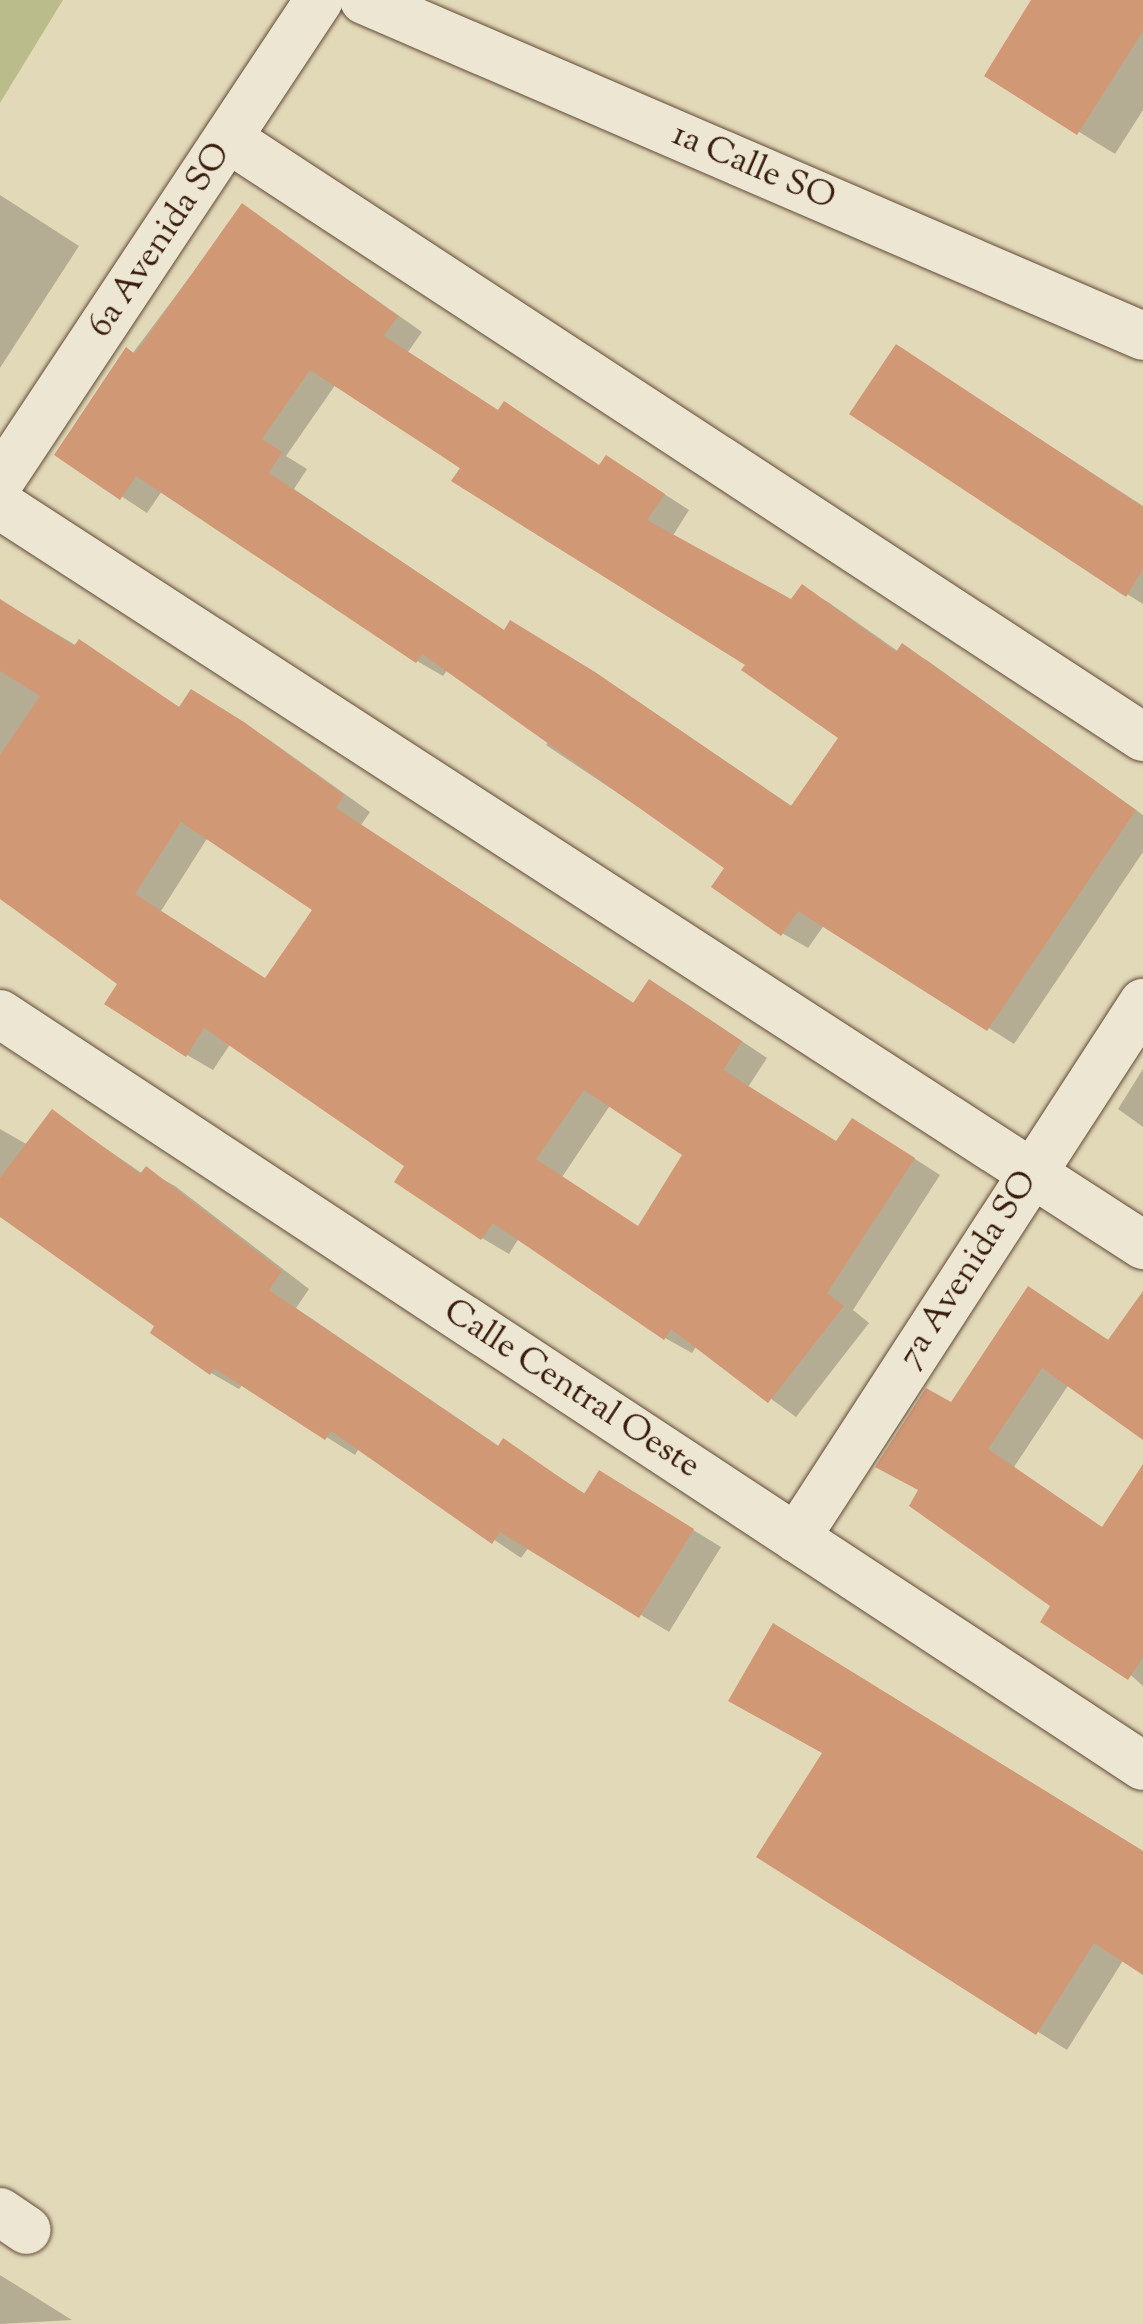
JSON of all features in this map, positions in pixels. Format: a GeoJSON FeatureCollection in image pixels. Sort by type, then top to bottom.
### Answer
{"type":"FeatureCollection","features":[{"type":"Feature","properties":{"kind":"street","name":"6a Avenida SO"},"geometry":{"type":"LineString","coordinates":[[0,481],[319,0]]}},
{"type":"Feature","properties":{"kind":"street","name":"1a Calle SO"},"geometry":{"type":"LineString","coordinates":[[364,0],[1143,336]]}},
{"type":"Feature","properties":{"kind":"street"},"geometry":{"type":"LineString","coordinates":[[229,139],[1143,737]]}},
{"type":"Feature","properties":{"kind":"street"},"geometry":{"type":"LineString","coordinates":[[0,504],[1143,1244]]}},
{"type":"Feature","properties":{"kind":"street","name":"7a Avenida SO"},"geometry":{"type":"LineString","coordinates":[[796,1538],[1143,1003]]}},
{"type":"Feature","properties":{"kind":"street","name":"Calle Central Oeste"},"geometry":{"type":"LineString","coordinates":[[0,1014],[1143,1766]]}},
{"type":"Feature","properties":{"kind":"green space"},"geometry":{"type":"Polygon","coordinates":[[[0,0],[63,0],[0,103],[0,0]]]}},
{"type":"Feature","properties":{"kind":"building"},"geometry":{"type":"Polygon","coordinates":[[[1031,0],[1143,0],[1143,31],[1077,135],[984,76],[1031,0]]]}},
{"type":"Feature","properties":{"kind":"building"},"geometry":{"type":"Polygon","coordinates":[[[242,203],[398,316],[384,336],[498,410],[504,401],[599,465],[606,455],[665,494],[647,520],[791,599],[802,584],[896,652],[902,643],[1136,810],[987,1031],[798,911],[781,936],[711,887],[724,868],[422,654],[416,663],[136,476],[120,500],[54,455],[126,347],[135,354],[242,203]],[[310,370],[262,439],[282,452],[269,473],[504,630],[510,620],[595,672],[791,806],[838,738],[741,670],[745,665],[451,481],[460,468],[310,370]]]}},
{"type":"Feature","properties":{"kind":"building"},"geometry":{"type":"Polygon","coordinates":[[[896,344],[1143,507],[1143,569],[1126,597],[849,414],[896,344]]]}},
{"type":"Feature","properties":{"kind":"building"},"geometry":{"type":"Polygon","coordinates":[[[0,599],[74,646],[79,639],[179,707],[191,689],[244,722],[344,795],[336,808],[633,1003],[649,979],[742,1041],[723,1070],[836,1141],[852,1118],[915,1158],[827,1293],[844,1306],[768,1403],[671,1329],[664,1340],[493,1223],[481,1240],[394,1182],[404,1166],[204,1028],[186,1057],[104,1004],[117,984],[0,899],[0,755],[40,696],[0,671],[0,599]],[[181,822],[135,894],[265,978],[312,910],[181,822]],[[584,1090],[536,1159],[638,1226],[682,1155],[584,1090]]]}},
{"type":"Feature","properties":{"kind":"building"},"geometry":{"type":"Polygon","coordinates":[[[52,1109],[140,1174],[146,1166],[282,1271],[269,1290],[498,1446],[503,1438],[584,1494],[599,1470],[694,1529],[639,1618],[500,1532],[492,1544],[331,1431],[325,1440],[214,1368],[210,1375],[150,1333],[154,1326],[0,1217],[0,1178],[52,1109]]]}},
{"type":"Feature","properties":{"kind":"building"},"geometry":{"type":"Polygon","coordinates":[[[1028,1286],[1108,1340],[1143,1291],[1143,1440],[1042,1368],[988,1449],[1102,1527],[1143,1464],[1143,1657],[1128,1680],[1040,1622],[1050,1606],[909,1506],[918,1490],[875,1467],[926,1388],[951,1402],[1028,1286]]]}},
{"type":"Feature","properties":{"kind":"building"},"geometry":{"type":"Polygon","coordinates":[[[773,1623],[1143,1851],[1143,1975],[1094,1943],[1036,2035],[756,1857],[822,1753],[728,1701],[773,1623]]]}}]}
